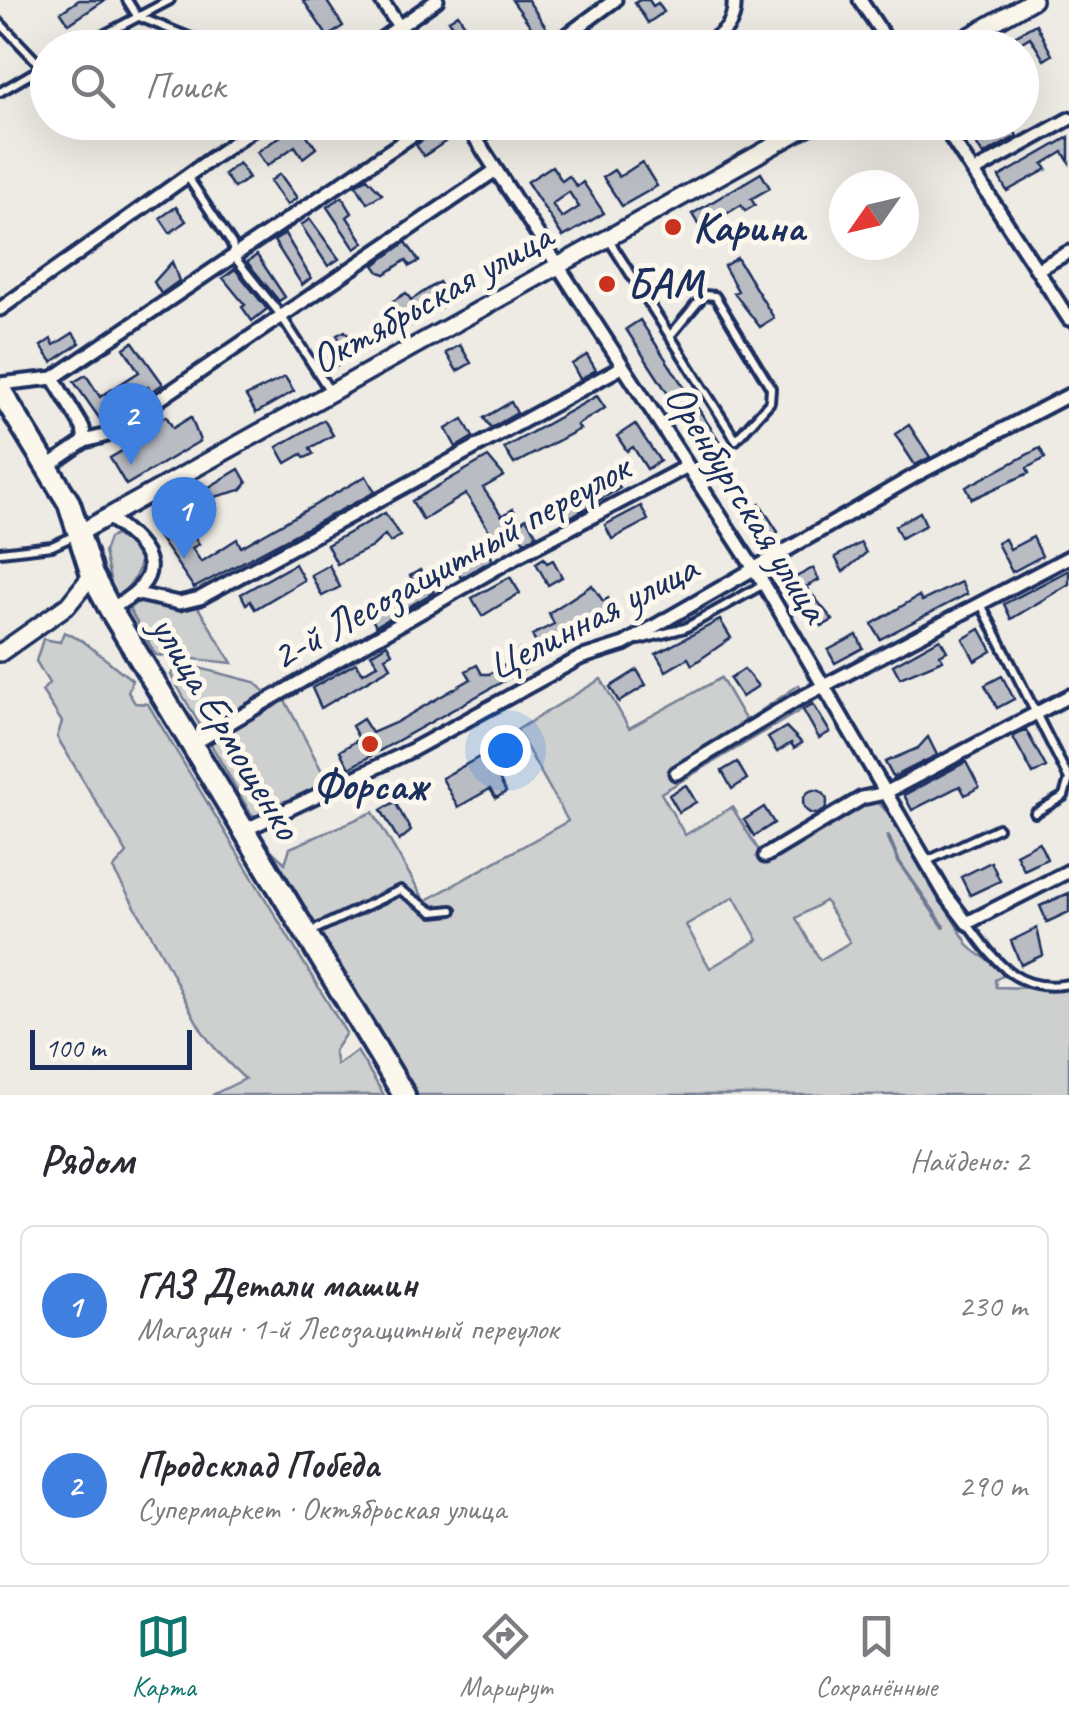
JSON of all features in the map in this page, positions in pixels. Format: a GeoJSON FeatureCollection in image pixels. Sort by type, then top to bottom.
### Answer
{"type":"FeatureCollection","features":[{"type":"Feature","properties":{"kind":"highway","name":"улица Ермощенко"},"geometry":{"type":"LineString","coordinates":[[0,387],[50,465],[79,533],[92,576],[110,609],[404,1095]]}},
{"type":"Feature","properties":{"kind":"street"},"geometry":{"type":"LineString","coordinates":[[381,0],[403,30]]}},
{"type":"Feature","properties":{"kind":"street"},"geometry":{"type":"LineString","coordinates":[[394,30],[437,0]]}},
{"type":"Feature","properties":{"kind":"street"},"geometry":{"type":"LineString","coordinates":[[574,30],[615,0]]}},
{"type":"Feature","properties":{"kind":"street"},"geometry":{"type":"LineString","coordinates":[[727,30],[736,16],[734,0]]}},
{"type":"Feature","properties":{"kind":"street"},"geometry":{"type":"LineString","coordinates":[[860,0],[880,30]]}},
{"type":"Feature","properties":{"kind":"street"},"geometry":{"type":"LineString","coordinates":[[980,30],[1033,0]]}},
{"type":"Feature","properties":{"kind":"street"},"geometry":{"type":"LineString","coordinates":[[1039,136],[1069,119]]}},
{"type":"Feature","properties":{"kind":"street"},"geometry":{"type":"LineString","coordinates":[[0,309],[237,140]]}},
{"type":"Feature","properties":{"kind":"street"},"geometry":{"type":"LineString","coordinates":[[0,387],[54,378],[406,140]]}},
{"type":"Feature","properties":{"kind":"street","name":"Оренбургская улица"},"geometry":{"type":"LineString","coordinates":[[477,140],[764,584],[885,793],[967,922]]}},
{"type":"Feature","properties":{"kind":"street","name":"Октябрьская улица"},"geometry":{"type":"LineString","coordinates":[[79,533],[784,140]]}},
{"type":"Feature","properties":{"kind":"street"},"geometry":{"type":"LineString","coordinates":[[953,140],[1069,319]]}},
{"type":"Feature","properties":{"kind":"street"},"geometry":{"type":"LineString","coordinates":[[975,172],[1032,140]]}},
{"type":"Feature","properties":{"kind":"street"},"geometry":{"type":"LineString","coordinates":[[50,465],[85,442],[107,435],[496,170]]}},
{"type":"Feature","properties":{"kind":"street"},"geometry":{"type":"LineString","coordinates":[[1038,270],[1069,252]]}},
{"type":"Feature","properties":{"kind":"street"},"geometry":{"type":"LineString","coordinates":[[138,594],[178,602],[200,598],[622,367]]}},
{"type":"Feature","properties":{"kind":"street"},"geometry":{"type":"LineString","coordinates":[[54,378],[84,428],[85,442]]}},
{"type":"Feature","properties":{"kind":"street","name":"Целинная улица"},"geometry":{"type":"LineString","coordinates":[[246,830],[412,750],[580,658],[624,644],[753,567],[1069,395]]}},
{"type":"Feature","properties":{"kind":"street","name":"2-й Лесозащитный переулок"},"geometry":{"type":"LineString","coordinates":[[193,744],[519,555],[686,468]]}},
{"type":"Feature","properties":{"kind":"street"},"geometry":{"type":"LineString","coordinates":[[108,518],[138,539],[149,556],[149,578],[138,594],[110,609]]}},
{"type":"Feature","properties":{"kind":"street"},"geometry":{"type":"LineString","coordinates":[[676,773],[824,686],[1069,558]]}},
{"type":"Feature","properties":{"kind":"street"},"geometry":{"type":"LineString","coordinates":[[0,653],[68,605],[92,576]]}},
{"type":"Feature","properties":{"kind":"street"},"geometry":{"type":"LineString","coordinates":[[765,856],[862,798],[885,793],[1069,696]]}},
{"type":"Feature","properties":{"kind":"street"},"geometry":{"type":"LineString","coordinates":[[967,922],[1069,872]]}},
{"type":"Feature","properties":{"kind":"lane"},"geometry":{"type":"LineString","coordinates":[[128,0],[138,16],[172,30]]}},
{"type":"Feature","properties":{"kind":"lane"},"geometry":{"type":"LineString","coordinates":[[112,30],[170,0]]}},
{"type":"Feature","properties":{"kind":"lane"},"geometry":{"type":"LineString","coordinates":[[0,23],[30,52]]}},
{"type":"Feature","properties":{"kind":"lane"},"geometry":{"type":"LineString","coordinates":[[0,92],[30,75]]}},
{"type":"Feature","properties":{"kind":"lane"},"geometry":{"type":"LineString","coordinates":[[187,176],[232,244],[235,258],[280,314],[331,394]]}},
{"type":"Feature","properties":{"kind":"lane"},"geometry":{"type":"LineString","coordinates":[[608,239],[736,440],[770,402],[771,388],[716,296],[704,295],[694,303],[670,336]]}},
{"type":"Feature","properties":{"kind":"lane"},"geometry":{"type":"LineString","coordinates":[[0,552],[52,546],[79,533]]}},
{"type":"Feature","properties":{"kind":"lane"},"geometry":{"type":"LineString","coordinates":[[624,644],[685,628],[764,584]]}},
{"type":"Feature","properties":{"kind":"lane"},"geometry":{"type":"LineString","coordinates":[[980,604],[1069,779],[1064,796],[1034,813]]}},
{"type":"Feature","properties":{"kind":"lane"},"geometry":{"type":"LineString","coordinates":[[927,860],[998,828]]}},
{"type":"Feature","properties":{"kind":"lane"},"geometry":{"type":"LineString","coordinates":[[307,933],[400,890],[433,912],[452,910]]}},
{"type":"Feature","properties":{"kind":"lane"},"geometry":{"type":"LineString","coordinates":[[967,922],[1020,980],[1034,987],[1069,984]]}},
{"type":"Feature","properties":{"kind":"shaded area"},"geometry":{"type":"Polygon","coordinates":[[[116,535],[140,553],[135,576],[120,595],[113,593],[104,552],[109,538],[116,535]]]}},
{"type":"Feature","properties":{"kind":"shaded area"},"geometry":{"type":"Polygon","coordinates":[[[136,603],[196,604],[232,663],[156,655],[129,609],[136,603]]]}},
{"type":"Feature","properties":{"kind":"shaded area"},"geometry":{"type":"Polygon","coordinates":[[[64,632],[83,641],[132,680],[128,692],[135,703],[148,704],[346,1033],[334,1051],[337,1065],[357,1051],[384,1095],[212,1095],[245,1079],[199,1026],[113,869],[127,853],[57,737],[62,722],[42,691],[49,683],[36,661],[43,639],[60,642],[64,632]]]}},
{"type":"Feature","properties":{"kind":"shaded area"},"geometry":{"type":"Polygon","coordinates":[[[195,667],[254,682],[273,699],[285,700],[326,779],[302,797],[281,802],[277,809],[260,818],[251,814],[171,675],[175,668],[195,667]]]}},
{"type":"Feature","properties":{"kind":"shaded area"},"geometry":{"type":"Polygon","coordinates":[[[721,678],[746,721],[799,685],[813,703],[661,793],[685,835],[732,807],[759,851],[866,790],[888,813],[969,946],[1007,973],[995,980],[996,987],[1069,989],[1069,1095],[417,1095],[271,850],[285,863],[290,848],[373,812],[425,901],[568,821],[517,730],[601,679],[629,728],[721,678]],[[734,897],[686,925],[710,968],[758,940],[734,897]],[[825,901],[796,918],[820,960],[850,942],[825,901]]]}},
{"type":"Feature","properties":{"kind":"building"},"geometry":{"type":"Polygon","coordinates":[[[79,0],[105,0],[69,24],[61,12],[79,0]]]}},
{"type":"Feature","properties":{"kind":"building"},"geometry":{"type":"Polygon","coordinates":[[[303,0],[326,0],[343,26],[323,30],[303,0]]]}},
{"type":"Feature","properties":{"kind":"building"},"geometry":{"type":"Polygon","coordinates":[[[512,0],[528,0],[548,30],[533,30],[512,0]]]}},
{"type":"Feature","properties":{"kind":"building"},"geometry":{"type":"Polygon","coordinates":[[[649,0],[653,6],[658,3],[664,12],[648,23],[635,3],[649,0]]]}},
{"type":"Feature","properties":{"kind":"building"},"geometry":{"type":"Polygon","coordinates":[[[458,14],[468,30],[440,30],[452,24],[449,20],[458,14]]]}},
{"type":"Feature","properties":{"kind":"building"},"geometry":{"type":"Polygon","coordinates":[[[1036,24],[1052,55],[1044,60],[1039,52],[1039,30],[1025,30],[1036,24]]]}},
{"type":"Feature","properties":{"kind":"building"},"geometry":{"type":"Polygon","coordinates":[[[1069,137],[1069,162],[1063,152],[1043,164],[1047,169],[1007,191],[999,177],[1069,137]]]}},
{"type":"Feature","properties":{"kind":"building"},"geometry":{"type":"Polygon","coordinates":[[[275,140],[310,140],[316,148],[303,158],[295,146],[267,166],[257,152],[275,140]]]}},
{"type":"Feature","properties":{"kind":"building"},"geometry":{"type":"Polygon","coordinates":[[[423,140],[445,142],[424,156],[416,145],[423,140]]]}},
{"type":"Feature","properties":{"kind":"building"},"geometry":{"type":"Polygon","coordinates":[[[974,140],[1010,140],[983,155],[974,140]]]}},
{"type":"Feature","properties":{"kind":"building"},"geometry":{"type":"Polygon","coordinates":[[[642,162],[657,186],[622,206],[603,177],[614,170],[619,177],[642,162]]]}},
{"type":"Feature","properties":{"kind":"building"},"geometry":{"type":"Polygon","coordinates":[[[239,163],[249,178],[234,188],[224,174],[239,163]]]}},
{"type":"Feature","properties":{"kind":"building"},"geometry":{"type":"Polygon","coordinates":[[[552,166],[562,181],[569,176],[577,187],[583,182],[604,213],[563,237],[527,182],[552,166]],[[569,192],[552,204],[562,218],[579,207],[569,192]]]}},
{"type":"Feature","properties":{"kind":"building"},"geometry":{"type":"Polygon","coordinates":[[[761,173],[770,188],[751,199],[755,205],[745,211],[741,205],[701,229],[692,214],[761,173]]]}},
{"type":"Feature","properties":{"kind":"building"},"geometry":{"type":"Polygon","coordinates":[[[280,174],[297,198],[287,205],[270,181],[280,174]]]}},
{"type":"Feature","properties":{"kind":"building"},"geometry":{"type":"Polygon","coordinates":[[[367,178],[382,194],[367,203],[356,185],[367,178]]]}},
{"type":"Feature","properties":{"kind":"building"},"geometry":{"type":"Polygon","coordinates":[[[342,197],[352,213],[347,217],[364,243],[355,249],[327,207],[342,197]]]}},
{"type":"Feature","properties":{"kind":"building"},"geometry":{"type":"Polygon","coordinates":[[[176,207],[186,221],[170,233],[160,218],[176,207]]]}},
{"type":"Feature","properties":{"kind":"building"},"geometry":{"type":"Polygon","coordinates":[[[310,219],[339,259],[328,266],[301,225],[310,219]]]}},
{"type":"Feature","properties":{"kind":"building"},"geometry":{"type":"Polygon","coordinates":[[[285,234],[311,278],[302,285],[274,241],[285,234]]]}},
{"type":"Feature","properties":{"kind":"building"},"geometry":{"type":"Polygon","coordinates":[[[406,242],[419,261],[410,266],[406,260],[385,274],[379,272],[374,265],[406,242]]]}},
{"type":"Feature","properties":{"kind":"building"},"geometry":{"type":"Polygon","coordinates":[[[257,255],[285,297],[279,301],[247,262],[257,255]]]}},
{"type":"Feature","properties":{"kind":"building"},"geometry":{"type":"Polygon","coordinates":[[[737,258],[774,318],[760,327],[734,293],[738,291],[724,266],[737,258]]]}},
{"type":"Feature","properties":{"kind":"building"},"geometry":{"type":"Polygon","coordinates":[[[172,262],[179,281],[161,294],[154,282],[172,262]]]}},
{"type":"Feature","properties":{"kind":"building"},"geometry":{"type":"Polygon","coordinates":[[[235,269],[267,309],[252,321],[242,307],[245,305],[223,278],[235,269]]]}},
{"type":"Feature","properties":{"kind":"building"},"geometry":{"type":"Polygon","coordinates":[[[439,282],[451,301],[409,326],[393,301],[406,293],[411,300],[439,282]]]}},
{"type":"Feature","properties":{"kind":"building"},"geometry":{"type":"Polygon","coordinates":[[[640,320],[726,451],[711,460],[626,329],[640,320]]]}},
{"type":"Feature","properties":{"kind":"building"},"geometry":{"type":"Polygon","coordinates":[[[345,331],[360,352],[326,373],[316,357],[341,342],[337,335],[345,331]]]}},
{"type":"Feature","properties":{"kind":"building"},"geometry":{"type":"Polygon","coordinates":[[[73,333],[80,343],[52,362],[41,346],[51,339],[54,345],[73,333]]]}},
{"type":"Feature","properties":{"kind":"building"},"geometry":{"type":"Polygon","coordinates":[[[133,342],[163,384],[151,392],[148,387],[132,397],[136,403],[102,422],[74,382],[86,375],[100,397],[139,372],[124,348],[133,342]]]}},
{"type":"Feature","properties":{"kind":"building"},"geometry":{"type":"Polygon","coordinates":[[[460,345],[471,363],[457,371],[446,353],[460,345]]]}},
{"type":"Feature","properties":{"kind":"building"},"geometry":{"type":"Polygon","coordinates":[[[587,355],[596,370],[580,379],[572,364],[587,355]]]}},
{"type":"Feature","properties":{"kind":"building"},"geometry":{"type":"Polygon","coordinates":[[[285,377],[294,391],[256,413],[246,396],[285,377]]]}},
{"type":"Feature","properties":{"kind":"building"},"geometry":{"type":"Polygon","coordinates":[[[597,396],[605,408],[577,425],[580,429],[514,464],[504,448],[597,396]]]}},
{"type":"Feature","properties":{"kind":"building"},"geometry":{"type":"Polygon","coordinates":[[[511,402],[517,413],[491,428],[484,418],[511,402]]]}},
{"type":"Feature","properties":{"kind":"building"},"geometry":{"type":"Polygon","coordinates":[[[166,416],[173,428],[191,417],[200,441],[126,485],[110,458],[132,445],[128,439],[166,416]]]}},
{"type":"Feature","properties":{"kind":"building"},"geometry":{"type":"Polygon","coordinates":[[[463,419],[473,437],[456,447],[446,429],[463,419]]]}},
{"type":"Feature","properties":{"kind":"building"},"geometry":{"type":"Polygon","coordinates":[[[324,420],[333,435],[310,448],[313,454],[305,458],[302,454],[286,463],[277,447],[324,420]]]}},
{"type":"Feature","properties":{"kind":"building"},"geometry":{"type":"Polygon","coordinates":[[[635,424],[660,461],[647,469],[633,447],[627,451],[617,436],[635,424]]]}},
{"type":"Feature","properties":{"kind":"building"},"geometry":{"type":"Polygon","coordinates":[[[909,425],[930,457],[915,465],[895,434],[909,425]]]}},
{"type":"Feature","properties":{"kind":"building"},"geometry":{"type":"Polygon","coordinates":[[[1040,448],[1045,458],[1027,468],[1029,473],[972,499],[966,487],[1040,448]]]}},
{"type":"Feature","properties":{"kind":"building"},"geometry":{"type":"Polygon","coordinates":[[[488,457],[504,476],[483,488],[502,516],[513,509],[521,522],[526,518],[537,535],[524,542],[516,528],[495,540],[466,494],[423,520],[412,501],[488,457]]]}},
{"type":"Feature","properties":{"kind":"building"},"geometry":{"type":"Polygon","coordinates":[[[239,469],[247,483],[241,490],[211,498],[206,489],[239,469]]]}},
{"type":"Feature","properties":{"kind":"building"},"geometry":{"type":"Polygon","coordinates":[[[611,473],[620,488],[567,519],[557,502],[611,473]]]}},
{"type":"Feature","properties":{"kind":"building"},"geometry":{"type":"Polygon","coordinates":[[[366,476],[375,492],[194,588],[148,522],[188,499],[197,515],[186,522],[199,544],[192,548],[201,562],[237,539],[241,547],[366,476]]]}},
{"type":"Feature","properties":{"kind":"building"},"geometry":{"type":"Polygon","coordinates":[[[760,504],[778,532],[760,544],[742,516],[760,504]]]}},
{"type":"Feature","properties":{"kind":"building"},"geometry":{"type":"Polygon","coordinates":[[[641,506],[648,520],[612,539],[605,525],[641,506]]]}},
{"type":"Feature","properties":{"kind":"building"},"geometry":{"type":"Polygon","coordinates":[[[920,512],[926,525],[901,538],[895,526],[920,512]]]}},
{"type":"Feature","properties":{"kind":"building"},"geometry":{"type":"Polygon","coordinates":[[[385,513],[400,536],[390,542],[385,535],[372,547],[337,564],[327,545],[385,513]]]}},
{"type":"Feature","properties":{"kind":"building"},"geometry":{"type":"Polygon","coordinates":[[[1033,537],[1042,556],[1012,572],[997,543],[1005,539],[1010,549],[1033,537]]]}},
{"type":"Feature","properties":{"kind":"building"},"geometry":{"type":"Polygon","coordinates":[[[488,542],[492,560],[461,578],[450,560],[488,542]]]}},
{"type":"Feature","properties":{"kind":"building"},"geometry":{"type":"Polygon","coordinates":[[[861,543],[866,553],[843,572],[835,557],[861,543]]]}},
{"type":"Feature","properties":{"kind":"building"},"geometry":{"type":"Polygon","coordinates":[[[544,558],[547,563],[553,560],[562,577],[548,585],[536,563],[544,558]]]}},
{"type":"Feature","properties":{"kind":"building"},"geometry":{"type":"Polygon","coordinates":[[[295,564],[304,580],[255,609],[250,601],[246,604],[241,594],[295,564]]]}},
{"type":"Feature","properties":{"kind":"building"},"geometry":{"type":"Polygon","coordinates":[[[329,565],[340,587],[322,596],[311,575],[329,565]]]}},
{"type":"Feature","properties":{"kind":"building"},"geometry":{"type":"Polygon","coordinates":[[[813,568],[819,580],[806,587],[833,620],[822,626],[801,595],[793,599],[785,583],[813,568]]]}},
{"type":"Feature","properties":{"kind":"building"},"geometry":{"type":"Polygon","coordinates":[[[420,570],[434,592],[376,626],[367,611],[414,582],[410,576],[420,570]]]}},
{"type":"Feature","properties":{"kind":"building"},"geometry":{"type":"Polygon","coordinates":[[[1069,570],[1069,584],[1011,619],[1004,604],[1069,570]]]}},
{"type":"Feature","properties":{"kind":"building"},"geometry":{"type":"Polygon","coordinates":[[[510,577],[520,593],[482,616],[472,598],[510,577]]]}},
{"type":"Feature","properties":{"kind":"building"},"geometry":{"type":"Polygon","coordinates":[[[961,582],[967,594],[880,639],[872,624],[919,596],[922,601],[961,582]]]}},
{"type":"Feature","properties":{"kind":"building"},"geometry":{"type":"Polygon","coordinates":[[[592,585],[603,601],[608,598],[617,618],[543,658],[532,635],[554,624],[549,613],[592,585]]]}},
{"type":"Feature","properties":{"kind":"building"},"geometry":{"type":"Polygon","coordinates":[[[720,620],[731,638],[692,665],[688,658],[666,671],[656,654],[720,620]]]}},
{"type":"Feature","properties":{"kind":"building"},"geometry":{"type":"Polygon","coordinates":[[[980,629],[992,651],[975,661],[963,639],[980,629]]]}},
{"type":"Feature","properties":{"kind":"building"},"geometry":{"type":"Polygon","coordinates":[[[857,635],[863,648],[835,663],[828,650],[857,635]]]}},
{"type":"Feature","properties":{"kind":"building"},"geometry":{"type":"Polygon","coordinates":[[[940,639],[947,651],[940,655],[943,660],[900,678],[893,665],[940,639]]]}},
{"type":"Feature","properties":{"kind":"building"},"geometry":{"type":"Polygon","coordinates":[[[387,644],[392,653],[385,657],[391,667],[321,708],[312,688],[356,663],[363,673],[378,664],[371,654],[387,644]]]}},
{"type":"Feature","properties":{"kind":"building"},"geometry":{"type":"Polygon","coordinates":[[[520,650],[527,668],[349,768],[340,751],[359,739],[352,726],[363,719],[372,733],[395,723],[471,679],[466,671],[477,665],[482,674],[489,674],[512,661],[509,656],[520,650]]]}},
{"type":"Feature","properties":{"kind":"building"},"geometry":{"type":"Polygon","coordinates":[[[744,669],[758,686],[742,697],[730,679],[744,669]]]}},
{"type":"Feature","properties":{"kind":"building"},"geometry":{"type":"Polygon","coordinates":[[[637,670],[646,685],[619,702],[610,687],[637,670]]]}},
{"type":"Feature","properties":{"kind":"building"},"geometry":{"type":"Polygon","coordinates":[[[1002,676],[1014,699],[997,708],[985,685],[1002,676]]]}},
{"type":"Feature","properties":{"kind":"building"},"geometry":{"type":"Polygon","coordinates":[[[813,704],[830,732],[819,738],[803,710],[813,704]]]}},
{"type":"Feature","properties":{"kind":"building"},"geometry":{"type":"Polygon","coordinates":[[[786,727],[802,743],[794,748],[791,743],[777,752],[768,738],[786,727]]]}},
{"type":"Feature","properties":{"kind":"building"},"geometry":{"type":"Polygon","coordinates":[[[1026,730],[1046,767],[1033,774],[1013,737],[1026,730]]]}},
{"type":"Feature","properties":{"kind":"building"},"geometry":{"type":"Polygon","coordinates":[[[928,737],[937,755],[893,777],[885,762],[918,748],[928,737]]]}},
{"type":"Feature","properties":{"kind":"building"},"geometry":{"type":"Polygon","coordinates":[[[499,746],[507,760],[493,768],[506,792],[496,798],[490,789],[458,807],[442,778],[499,746]]]}},
{"type":"Feature","properties":{"kind":"building"},"geometry":{"type":"Polygon","coordinates":[[[737,762],[747,779],[732,789],[722,771],[737,762]]]}},
{"type":"Feature","properties":{"kind":"building"},"geometry":{"type":"Polygon","coordinates":[[[966,762],[979,787],[965,795],[960,786],[912,810],[904,795],[966,762]]]}},
{"type":"Feature","properties":{"kind":"building"},"geometry":{"type":"Polygon","coordinates":[[[686,785],[696,802],[679,812],[669,795],[686,785]]]}},
{"type":"Feature","properties":{"kind":"building"},"geometry":{"type":"Polygon","coordinates":[[[815,790],[827,802],[815,814],[803,802],[815,790]]]}},
{"type":"Feature","properties":{"kind":"building"},"geometry":{"type":"Polygon","coordinates":[[[395,802],[411,831],[399,841],[381,810],[395,802]]]}},
{"type":"Feature","properties":{"kind":"building"},"geometry":{"type":"Polygon","coordinates":[[[764,807],[774,823],[754,836],[744,820],[764,807]]]}},
{"type":"Feature","properties":{"kind":"building"},"geometry":{"type":"Polygon","coordinates":[[[1039,842],[1047,859],[1024,870],[1016,854],[1039,842]]]}},
{"type":"Feature","properties":{"kind":"building"},"geometry":{"type":"Polygon","coordinates":[[[991,862],[1000,881],[970,895],[961,877],[991,862]]]}},
{"type":"Feature","properties":{"kind":"building"},"geometry":{"type":"Polygon","coordinates":[[[1069,893],[1069,912],[1047,922],[1040,906],[1069,893]]]}},
{"type":"Feature","properties":{"kind":"building"},"geometry":{"type":"Polygon","coordinates":[[[1037,928],[1043,955],[1021,965],[1011,941],[1037,928]]]}},
{"type":"Feature","properties":{"kind":"waterway"},"geometry":{"type":"LineString","coordinates":[[888,836],[899,862],[944,927]]}},
{"type":"Feature","properties":{"kind":"place","name":"Карина"},"geometry":{"type":"Point","coordinates":[673,227]}},
{"type":"Feature","properties":{"kind":"place","name":"БАМ"},"geometry":{"type":"Point","coordinates":[607,284]}},
{"type":"Feature","properties":{"kind":"place","name":"Продсклад Победа"},"geometry":{"type":"Point","coordinates":[131,465]}},
{"type":"Feature","properties":{"kind":"place","name":"ГАЗ Детали машин"},"geometry":{"type":"Point","coordinates":[184,559]}},
{"type":"Feature","properties":{"kind":"place","name":"Форсаж"},"geometry":{"type":"Point","coordinates":[370,744]}}]}
